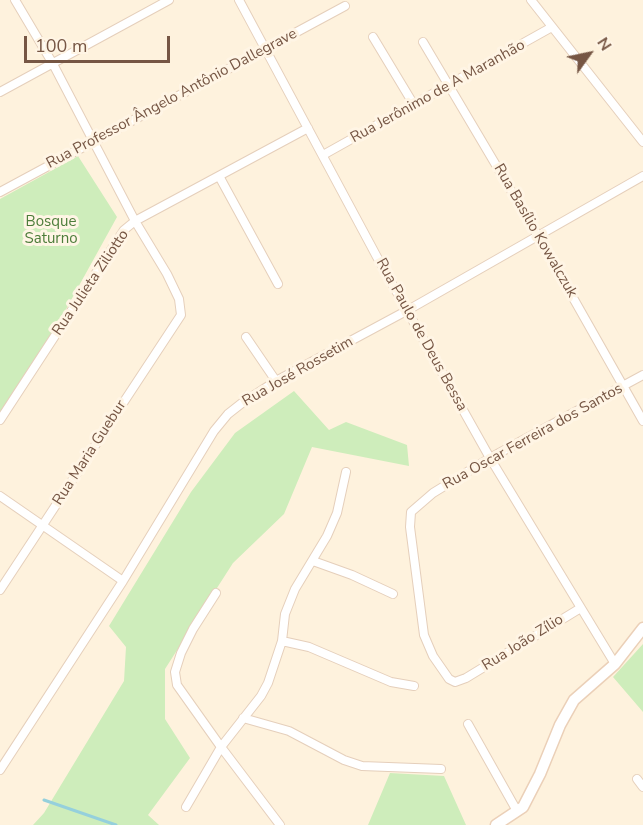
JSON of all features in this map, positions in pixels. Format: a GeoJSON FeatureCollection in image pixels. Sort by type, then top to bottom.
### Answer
{"type":"FeatureCollection","features":[{"type":"Feature","properties":{"kind":"street"},"geometry":{"type":"LineString","coordinates":[[15,0],[53,64],[135,221]]}},
{"type":"Feature","properties":{"kind":"street"},"geometry":{"type":"LineString","coordinates":[[0,92],[169,0]]}},
{"type":"Feature","properties":{"kind":"street","name":"Rua Paulo de Deus Bessa"},"geometry":{"type":"LineString","coordinates":[[239,0],[490,458],[579,609],[615,664]]}},
{"type":"Feature","properties":{"kind":"street"},"geometry":{"type":"LineString","coordinates":[[531,0],[643,142]]}},
{"type":"Feature","properties":{"kind":"street","name":"Rua Professor Ângelo Antônio Dallegrave"},"geometry":{"type":"LineString","coordinates":[[0,192],[345,6]]}},
{"type":"Feature","properties":{"kind":"street","name":"Rua Jerônimo de A Maranhão"},"geometry":{"type":"LineString","coordinates":[[323,155],[552,27]]}},
{"type":"Feature","properties":{"kind":"street"},"geometry":{"type":"LineString","coordinates":[[373,37],[414,105]]}},
{"type":"Feature","properties":{"kind":"street","name":"Rua Basílio Kowalczuk"},"geometry":{"type":"LineString","coordinates":[[423,42],[538,236],[643,421]]}},
{"type":"Feature","properties":{"kind":"street","name":"Rua Julieta Ziliotto"},"geometry":{"type":"LineString","coordinates":[[0,420],[89,280],[124,230],[135,221],[308,128]]}},
{"type":"Feature","properties":{"kind":"street"},"geometry":{"type":"LineString","coordinates":[[219,176],[278,284]]}},
{"type":"Feature","properties":{"kind":"street","name":"Rua José Rossetim"},"geometry":{"type":"LineString","coordinates":[[0,770],[123,581],[214,431],[242,403],[276,381],[408,310],[643,176]]}},
{"type":"Feature","properties":{"kind":"street","name":"Rua Maria Guebur"},"geometry":{"type":"LineString","coordinates":[[0,590],[181,315],[179,299],[167,274],[135,221]]}},
{"type":"Feature","properties":{"kind":"street"},"geometry":{"type":"LineString","coordinates":[[246,337],[276,381]]}},
{"type":"Feature","properties":{"kind":"street","name":"Rua Oscar Ferreira dos Santos"},"geometry":{"type":"LineString","coordinates":[[466,678],[455,682],[448,679],[433,656],[424,635],[410,527],[411,512],[424,499],[490,458],[643,375]]}},
{"type":"Feature","properties":{"kind":"street"},"geometry":{"type":"LineString","coordinates":[[186,807],[221,747],[261,696],[282,641],[285,614],[295,589],[313,561],[337,513],[346,472]]}},
{"type":"Feature","properties":{"kind":"street"},"geometry":{"type":"LineString","coordinates":[[0,496],[123,581]]}},
{"type":"Feature","properties":{"kind":"street"},"geometry":{"type":"LineString","coordinates":[[313,561],[352,575],[393,594]]}},
{"type":"Feature","properties":{"kind":"street"},"geometry":{"type":"LineString","coordinates":[[216,593],[193,628],[181,653],[175,672],[177,685],[280,825]]}},
{"type":"Feature","properties":{"kind":"street","name":"Rua João Zílio"},"geometry":{"type":"LineString","coordinates":[[466,678],[579,609]]}},
{"type":"Feature","properties":{"kind":"street"},"geometry":{"type":"LineString","coordinates":[[496,825],[523,807],[540,774],[560,725],[574,700],[615,664],[643,628]]}},
{"type":"Feature","properties":{"kind":"street"},"geometry":{"type":"LineString","coordinates":[[282,641],[309,647],[391,682],[414,686]]}},
{"type":"Feature","properties":{"kind":"street"},"geometry":{"type":"LineString","coordinates":[[243,718],[289,731],[345,760],[362,766],[441,770]]}},
{"type":"Feature","properties":{"kind":"street"},"geometry":{"type":"LineString","coordinates":[[468,724],[498,773],[517,811]]}},
{"type":"Feature","properties":{"kind":"street"},"geometry":{"type":"LineString","coordinates":[[638,780],[643,787]]}},
{"type":"Feature","properties":{"kind":"green space","name":"Bosque Saturno"},"geometry":{"type":"Polygon","coordinates":[[[78,156],[117,217],[39,358],[0,415],[0,199],[78,156]]]}},
{"type":"Feature","properties":{"kind":"green space"},"geometry":{"type":"Polygon","coordinates":[[[294,391],[329,430],[346,422],[407,445],[409,466],[312,447],[284,514],[233,563],[165,669],[165,719],[190,758],[148,815],[159,825],[33,825],[44,813],[124,681],[126,647],[109,626],[191,492],[235,433],[294,391]]]}},
{"type":"Feature","properties":{"kind":"green space"},"geometry":{"type":"Polygon","coordinates":[[[643,644],[643,712],[613,677],[643,644]]]}},
{"type":"Feature","properties":{"kind":"green space"},"geometry":{"type":"Polygon","coordinates":[[[390,773],[444,776],[466,825],[368,825],[390,773]]]}},
{"type":"Feature","properties":{"kind":"waterway"},"geometry":{"type":"LineString","coordinates":[[44,800],[116,825]]}}]}
